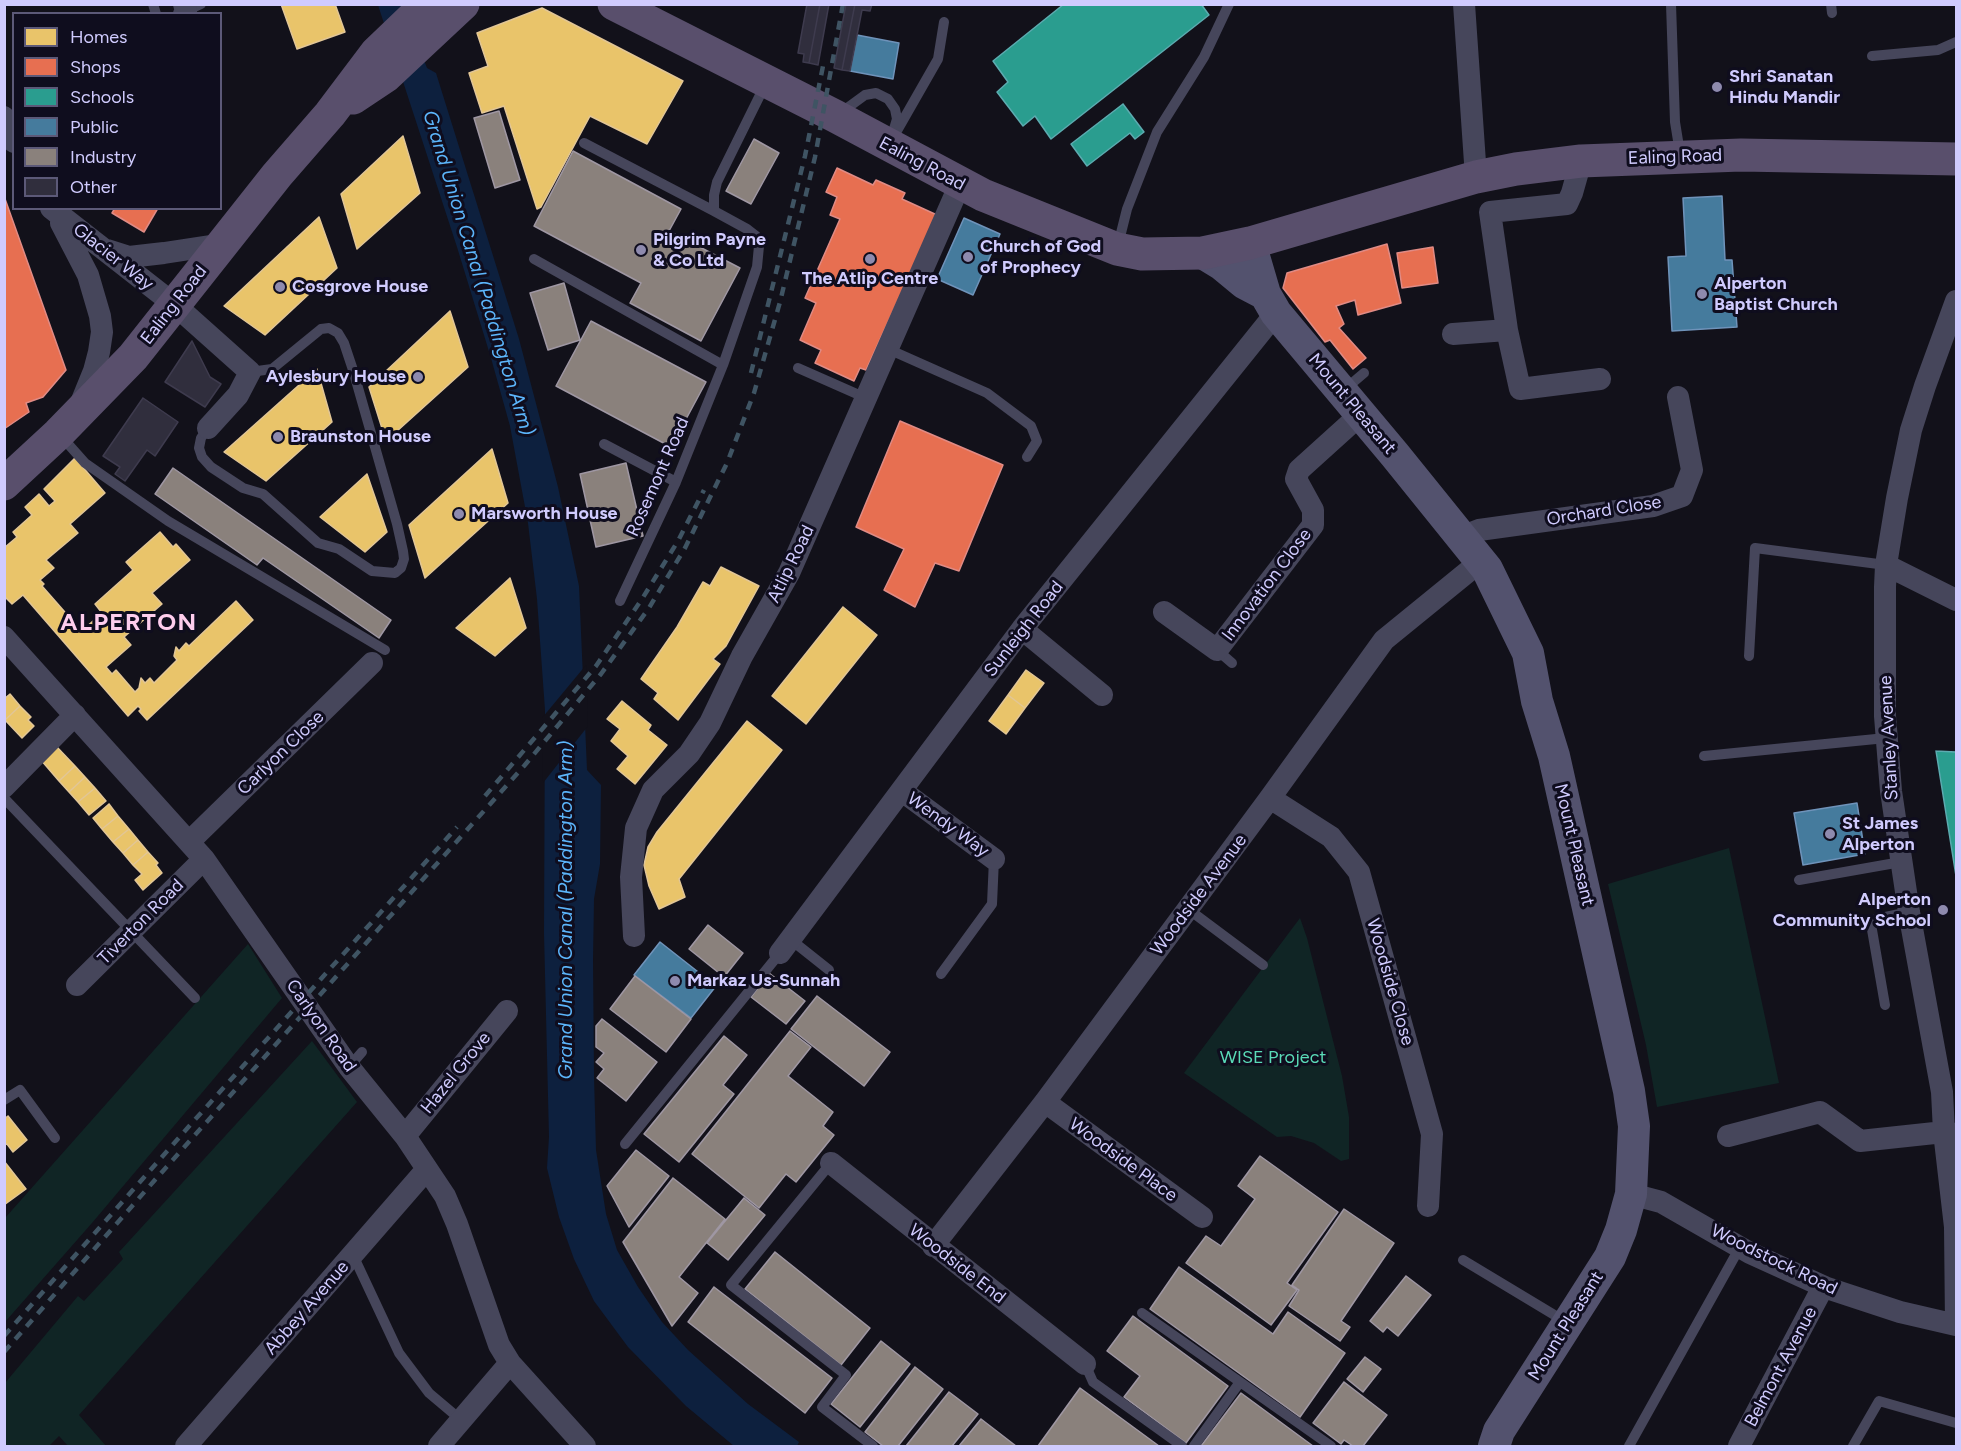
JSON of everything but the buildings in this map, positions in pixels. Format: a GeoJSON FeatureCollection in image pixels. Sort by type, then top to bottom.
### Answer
{"type":"FeatureCollection","features":[{"type":"Feature","properties":{"kind":"main road","name":"Ealing Road"},"geometry":{"type":"LineString","coordinates":[[4,484],[68,425],[133,357],[277,174],[330,114],[423,19],[463,4]]}},
{"type":"Feature","properties":{"kind":"main road","name":"Ealing Road"},"geometry":{"type":"LineString","coordinates":[[614,4],[835,116],[983,195],[1117,249],[1142,254],[1203,253],[1250,243],[1476,177],[1516,169],[1581,161],[1741,155],[1956,159]]}},
{"type":"Feature","properties":{"kind":"street"},"geometry":{"type":"LineString","coordinates":[[1464,4],[1476,177]]}},
{"type":"Feature","properties":{"kind":"street"},"geometry":{"type":"LineString","coordinates":[[4,117],[12,137]]}},
{"type":"Feature","properties":{"kind":"street"},"geometry":{"type":"LineString","coordinates":[[1581,161],[1567,204],[1490,212],[1507,330],[1520,389],[1600,379]]}},
{"type":"Feature","properties":{"kind":"street","name":"Atlip Road"},"geometry":{"type":"LineString","coordinates":[[634,936],[631,877],[636,828],[653,790],[689,754],[710,723],[742,657],[789,573],[960,184]]}},
{"type":"Feature","properties":{"kind":"street"},"geometry":{"type":"LineString","coordinates":[[53,210],[87,275],[100,316],[102,332],[94,371],[68,425]]}},
{"type":"Feature","properties":{"kind":"street","name":"Glacier Way"},"geometry":{"type":"LineString","coordinates":[[53,210],[175,305],[250,372]]}},
{"type":"Feature","properties":{"kind":"street","name":"Mount Pleasant"},"geometry":{"type":"LineString","coordinates":[[1250,243],[1270,303]]}},
{"type":"Feature","properties":{"kind":"street"},"geometry":{"type":"LineString","coordinates":[[97,246],[129,256],[164,254],[223,244]]}},
{"type":"Feature","properties":{"kind":"street","name":"Mount Pleasant"},"geometry":{"type":"LineString","coordinates":[[1203,253],[1227,268],[1270,303],[1356,393],[1481,561],[1504,600],[1528,653],[1537,701],[1554,756],[1629,1090],[1634,1126],[1631,1194],[1610,1257],[1499,1431],[1494,1446]]}},
{"type":"Feature","properties":{"kind":"street","name":"Stanley Avenue"},"geometry":{"type":"LineString","coordinates":[[1956,302],[1911,429],[1886,565],[1886,738],[1891,791],[1909,912],[1950,1133],[1955,1227],[1956,1325]]}},
{"type":"Feature","properties":{"kind":"street","name":"Sunleigh Road"},"geometry":{"type":"LineString","coordinates":[[785,946],[1270,303]]}},
{"type":"Feature","properties":{"kind":"street"},"geometry":{"type":"LineString","coordinates":[[1454,334],[1507,330]]}},
{"type":"Feature","properties":{"kind":"street"},"geometry":{"type":"LineString","coordinates":[[208,428],[238,395],[250,372]]}},
{"type":"Feature","properties":{"kind":"street","name":"Innovation Close"},"geometry":{"type":"LineString","coordinates":[[1164,612],[1224,657],[1313,525],[1313,510],[1296,478],[1299,470],[1356,393]]}},
{"type":"Feature","properties":{"kind":"street","name":"Orchard Close"},"geometry":{"type":"LineString","coordinates":[[1461,537],[1479,530],[1653,506],[1682,495],[1692,470],[1678,398]]}},
{"type":"Feature","properties":{"kind":"street","name":"Woodside Avenue"},"geometry":{"type":"LineString","coordinates":[[933,1246],[1045,1102],[1384,640],[1481,561]]}},
{"type":"Feature","properties":{"kind":"street"},"geometry":{"type":"LineString","coordinates":[[1886,565],[1956,600]]}},
{"type":"Feature","properties":{"kind":"street"},"geometry":{"type":"LineString","coordinates":[[1022,629],[1102,695]]}},
{"type":"Feature","properties":{"kind":"street","name":"Carlyon Road"},"geometry":{"type":"LineString","coordinates":[[4,637],[204,859],[356,1059],[445,1196],[499,1345],[510,1363],[585,1446]]}},
{"type":"Feature","properties":{"kind":"street","name":"Carlyon Close"},"geometry":{"type":"LineString","coordinates":[[189,842],[379,657]]}},
{"type":"Feature","properties":{"kind":"street"},"geometry":{"type":"LineString","coordinates":[[4,787],[75,715]]}},
{"type":"Feature","properties":{"kind":"street","name":"Wendy Way"},"geometry":{"type":"LineString","coordinates":[[902,791],[994,859]]}},
{"type":"Feature","properties":{"kind":"street","name":"Woodside Close"},"geometry":{"type":"LineString","coordinates":[[1270,798],[1331,837],[1359,872],[1432,1134],[1428,1206]]}},
{"type":"Feature","properties":{"kind":"street","name":"Tiverton Road"},"geometry":{"type":"LineString","coordinates":[[77,985],[204,859]]}},
{"type":"Feature","properties":{"kind":"street","name":"Hazel Grove"},"geometry":{"type":"LineString","coordinates":[[405,1136],[507,1011]]}},
{"type":"Feature","properties":{"kind":"street","name":"Woodside Place"},"geometry":{"type":"LineString","coordinates":[[1045,1102],[1202,1217]]}},
{"type":"Feature","properties":{"kind":"street"},"geometry":{"type":"LineString","coordinates":[[1728,1136],[1820,1112],[1860,1141],[1950,1133]]}},
{"type":"Feature","properties":{"kind":"street","name":"Woodside End"},"geometry":{"type":"LineString","coordinates":[[831,1163],[1085,1364]]}},
{"type":"Feature","properties":{"kind":"street","name":"Abbey Avenue"},"geometry":{"type":"LineString","coordinates":[[186,1446],[427,1169]]}},
{"type":"Feature","properties":{"kind":"street","name":"Woodstock Road"},"geometry":{"type":"LineString","coordinates":[[1631,1194],[1661,1202],[1740,1247],[1822,1287],[1900,1312],[1956,1325]]}},
{"type":"Feature","properties":{"kind":"street","name":"Belmont Avenue"},"geometry":{"type":"LineString","coordinates":[[1739,1446],[1822,1287]]}},
{"type":"Feature","properties":{"kind":"street"},"geometry":{"type":"LineString","coordinates":[[439,1446],[510,1363]]}},
{"type":"Feature","properties":{"kind":"lane"},"geometry":{"type":"LineString","coordinates":[[1117,249],[1127,209],[1157,132],[1204,57],[1230,4]]}},
{"type":"Feature","properties":{"kind":"lane"},"geometry":{"type":"LineString","coordinates":[[1671,4],[1675,122],[1681,156]]}},
{"type":"Feature","properties":{"kind":"lane"},"geometry":{"type":"LineString","coordinates":[[888,146],[938,59],[944,22]]}},
{"type":"Feature","properties":{"kind":"lane"},"geometry":{"type":"LineString","coordinates":[[1872,56],[1938,50],[1956,42]]}},
{"type":"Feature","properties":{"kind":"lane"},"geometry":{"type":"LineString","coordinates":[[714,211],[717,182],[767,82]]}},
{"type":"Feature","properties":{"kind":"lane","name":"Rosemont Road"},"geometry":{"type":"LineString","coordinates":[[584,142],[747,229],[756,236],[759,246],[757,267],[723,365],[676,482],[620,601]]}},
{"type":"Feature","properties":{"kind":"lane"},"geometry":{"type":"LineString","coordinates":[[534,259],[723,365]]}},
{"type":"Feature","properties":{"kind":"lane"},"geometry":{"type":"LineString","coordinates":[[208,428],[201,438],[199,448],[202,457],[211,467],[243,488],[263,494],[318,543],[339,549],[372,571],[395,573],[401,568],[404,550],[353,370],[344,343],[338,333],[329,328],[321,329],[273,369],[250,372]]}},
{"type":"Feature","properties":{"kind":"lane"},"geometry":{"type":"LineString","coordinates":[[888,349],[987,393],[1031,426],[1036,441],[1027,457]]}},
{"type":"Feature","properties":{"kind":"lane"},"geometry":{"type":"LineString","coordinates":[[798,368],[866,398]]}},
{"type":"Feature","properties":{"kind":"lane"},"geometry":{"type":"LineString","coordinates":[[68,425],[85,463],[168,521],[379,657]]}},
{"type":"Feature","properties":{"kind":"lane"},"geometry":{"type":"LineString","coordinates":[[604,444],[676,482]]}},
{"type":"Feature","properties":{"kind":"lane"},"geometry":{"type":"LineString","coordinates":[[1749,656],[1755,548],[1886,565]]}},
{"type":"Feature","properties":{"kind":"lane"},"geometry":{"type":"LineString","coordinates":[[1704,756],[1886,738]]}},
{"type":"Feature","properties":{"kind":"lane"},"geometry":{"type":"LineString","coordinates":[[4,798],[195,998]]}},
{"type":"Feature","properties":{"kind":"lane"},"geometry":{"type":"LineString","coordinates":[[941,974],[992,904],[994,859]]}},
{"type":"Feature","properties":{"kind":"lane"},"geometry":{"type":"LineString","coordinates":[[1799,880],[1901,862]]}},
{"type":"Feature","properties":{"kind":"lane"},"geometry":{"type":"LineString","coordinates":[[1188,909],[1263,965]]}},
{"type":"Feature","properties":{"kind":"lane"},"geometry":{"type":"LineString","coordinates":[[1884,1005],[1871,924],[1876,919],[1909,912]]}},
{"type":"Feature","properties":{"kind":"lane"},"geometry":{"type":"LineString","coordinates":[[625,1144],[785,946],[829,970]]}},
{"type":"Feature","properties":{"kind":"lane"},"geometry":{"type":"LineString","coordinates":[[4,1100],[20,1090],[55,1138]]}},
{"type":"Feature","properties":{"kind":"lane"},"geometry":{"type":"LineString","coordinates":[[831,1163],[730,1285],[846,1375],[822,1407],[873,1446]]}},
{"type":"Feature","properties":{"kind":"lane"},"geometry":{"type":"LineString","coordinates":[[1629,1446],[1740,1247]]}},
{"type":"Feature","properties":{"kind":"lane"},"geometry":{"type":"LineString","coordinates":[[353,1255],[399,1353],[429,1393],[461,1420]]}},
{"type":"Feature","properties":{"kind":"lane"},"geometry":{"type":"LineString","coordinates":[[1463,1260],[1568,1323]]}},
{"type":"Feature","properties":{"kind":"lane"},"geometry":{"type":"LineString","coordinates":[[1142,1312],[1330,1446]]}},
{"type":"Feature","properties":{"kind":"lane"},"geometry":{"type":"LineString","coordinates":[[1085,1364],[1093,1382],[1182,1446]]}},
{"type":"Feature","properties":{"kind":"lane"},"geometry":{"type":"LineString","coordinates":[[1194,1446],[1240,1382]]}},
{"type":"Feature","properties":{"kind":"lane"},"geometry":{"type":"LineString","coordinates":[[1853,1446],[1879,1401],[1956,1423]]}},
{"type":"Feature","properties":{"kind":"green space"},"geometry":{"type":"Polygon","coordinates":[[[1729,848],[1779,1083],[1657,1107],[1646,1045],[1608,884],[1729,848]]]}},
{"type":"Feature","properties":{"kind":"green space","name":"WISE Project"},"geometry":{"type":"Polygon","coordinates":[[[1300,918],[1342,1076],[1349,1117],[1349,1159],[1341,1161],[1314,1143],[1291,1136],[1277,1137],[1184,1073],[1300,918]]]}},
{"type":"Feature","properties":{"kind":"green space"},"geometry":{"type":"Polygon","coordinates":[[[248,944],[282,998],[5,1322],[5,1218],[248,944]]]}},
{"type":"Feature","properties":{"kind":"green space"},"geometry":{"type":"Polygon","coordinates":[[[312,1041],[357,1102],[79,1415],[106,1446],[68,1446],[59,1436],[49,1446],[5,1446],[5,1383],[78,1296],[84,1301],[123,1259],[119,1252],[312,1041]]]}},
{"type":"Feature","properties":{"kind":"water","name":"Grand Union Canal (Paddington Arm)"},"geometry":{"type":"Polygon","coordinates":[[[378,5],[403,5],[427,68],[436,73],[519,339],[558,487],[579,586],[587,770],[601,785],[600,864],[594,899],[594,1076],[596,1150],[606,1214],[617,1250],[638,1287],[662,1322],[688,1350],[748,1404],[799,1442],[797,1446],[734,1446],[686,1406],[628,1347],[594,1301],[574,1259],[559,1217],[547,1168],[549,1137],[544,933],[545,710],[537,599],[528,523],[510,426],[491,358],[378,5]]]}},
{"type":"Feature","properties":{"kind":"pier"},"geometry":{"type":"Polygon","coordinates":[[[586,665],[588,726],[543,783],[542,718],[586,665]]]}},
{"type":"Feature","properties":{"kind":"railway"},"geometry":{"type":"LineString","coordinates":[[4,1352],[524,766],[601,674],[649,608],[685,548],[727,463],[754,393],[780,302],[815,157],[843,4]]}},
{"type":"Feature","properties":{"kind":"railway"},"geometry":{"type":"LineString","coordinates":[[751,373],[805,156],[824,61]]}},
{"type":"Feature","properties":{"kind":"railway"},"geometry":{"type":"LineString","coordinates":[[485,796],[596,666],[678,541],[704,490]]}},
{"type":"Feature","properties":{"kind":"railway"},"geometry":{"type":"LineString","coordinates":[[4,1336],[457,827]]}},
{"type":"Feature","properties":{"kind":"place","name":"Shri Sanatan Hindu Mandir"},"geometry":{"type":"Point","coordinates":[1717,87]}},
{"type":"Feature","properties":{"kind":"place","name":"Pilgrim Payne & Co Ltd"},"geometry":{"type":"Point","coordinates":[641,250]}},
{"type":"Feature","properties":{"kind":"place","name":"Church of God of Prophecy"},"geometry":{"type":"Point","coordinates":[968,257]}},
{"type":"Feature","properties":{"kind":"place","name":"The Atlip Centre"},"geometry":{"type":"Point","coordinates":[870,259]}},
{"type":"Feature","properties":{"kind":"place","name":"Cosgrove House"},"geometry":{"type":"Point","coordinates":[280,287]}},
{"type":"Feature","properties":{"kind":"place","name":"Alperton Baptist Church"},"geometry":{"type":"Point","coordinates":[1702,294]}},
{"type":"Feature","properties":{"kind":"place","name":"Aylesbury House"},"geometry":{"type":"Point","coordinates":[418,377]}},
{"type":"Feature","properties":{"kind":"place","name":"Braunston House"},"geometry":{"type":"Point","coordinates":[278,437]}},
{"type":"Feature","properties":{"kind":"place","name":"Marsworth House"},"geometry":{"type":"Point","coordinates":[459,514]}},
{"type":"Feature","properties":{"kind":"place","name":"St James Alperton"},"geometry":{"type":"Point","coordinates":[1830,834]}},
{"type":"Feature","properties":{"kind":"place","name":"Alperton Community School"},"geometry":{"type":"Point","coordinates":[1943,910]}},
{"type":"Feature","properties":{"kind":"place","name":"Markaz Us-Sunnah"},"geometry":{"type":"Point","coordinates":[675,981]}},
{"type":"Feature","properties":{"kind":"district","name":"ALPERTON"},"geometry":{"type":"Point","coordinates":[129,623]}}]}
